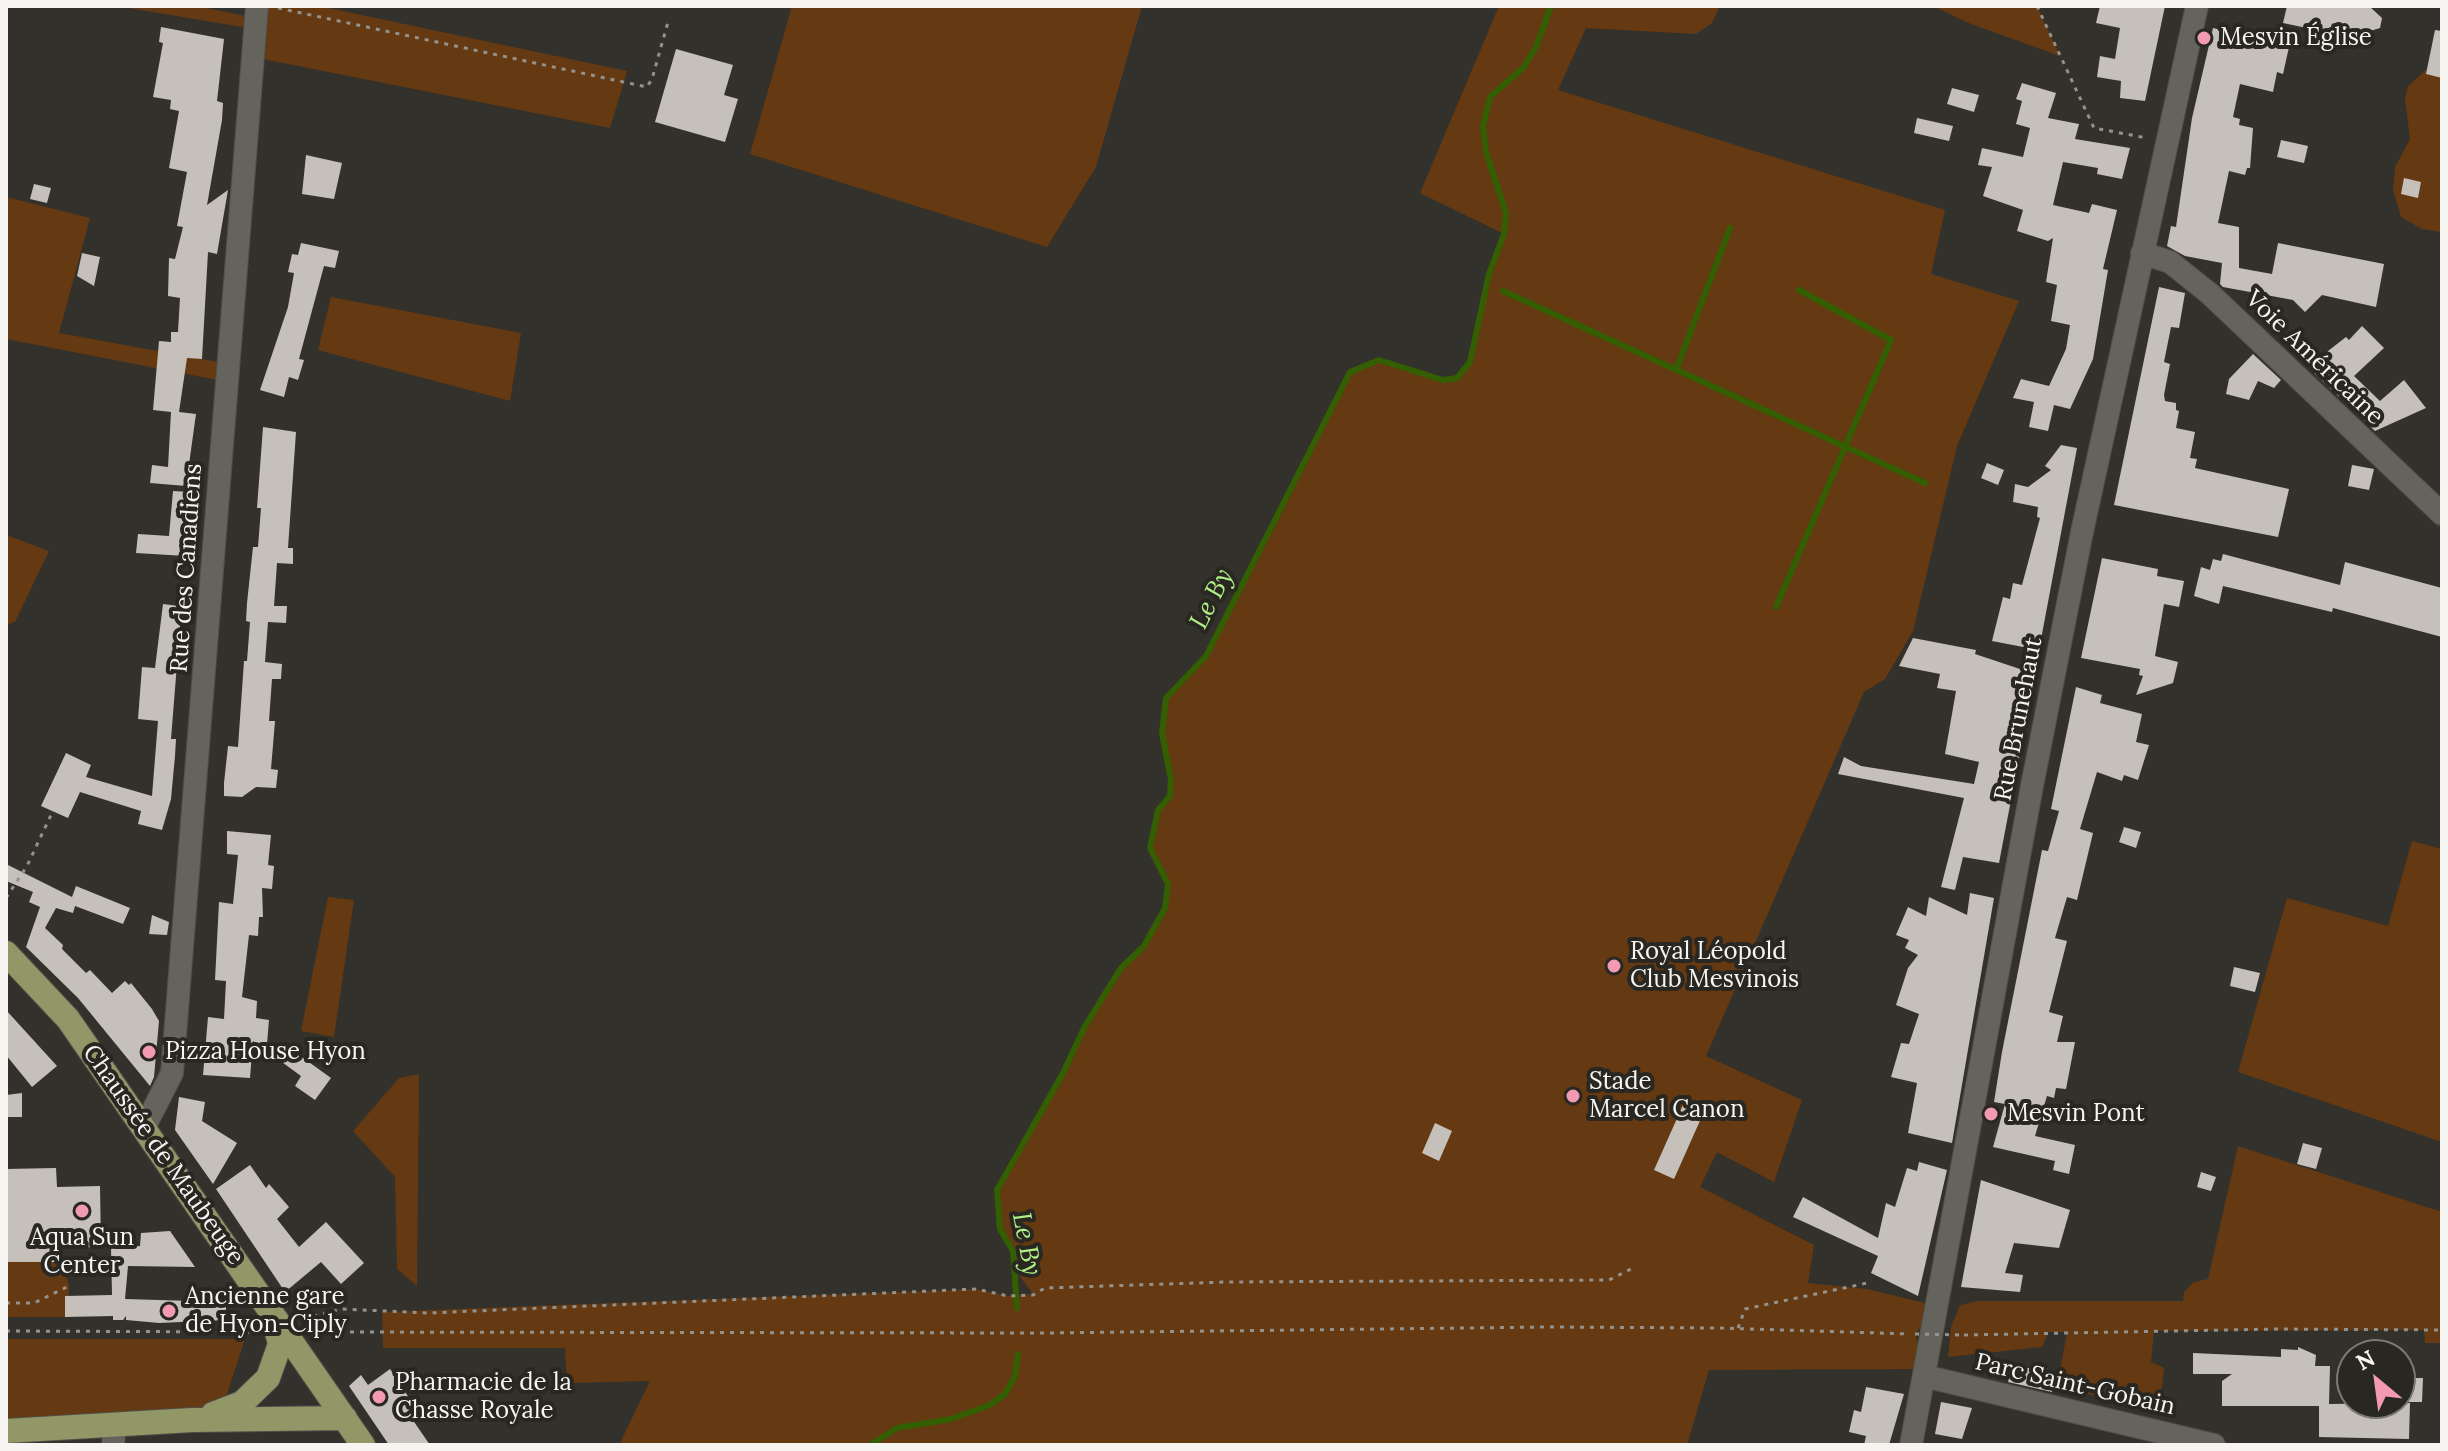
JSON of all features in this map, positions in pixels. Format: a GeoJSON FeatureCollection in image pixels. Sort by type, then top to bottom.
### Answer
{"type":"FeatureCollection","features":[{"type":"Feature","properties":{"kind":"main road","name":"Chaussée de Maubeuge"},"geometry":{"type":"LineString","coordinates":[[6,953],[68,1019],[282,1329]]}},
{"type":"Feature","properties":{"kind":"main road"},"geometry":{"type":"LineString","coordinates":[[282,1329],[363,1445]]}},
{"type":"Feature","properties":{"kind":"main road"},"geometry":{"type":"LineString","coordinates":[[6,1431],[114,1434],[221,1412],[242,1403],[268,1378],[278,1357],[282,1329]]}},
{"type":"Feature","properties":{"kind":"main road"},"geometry":{"type":"LineString","coordinates":[[192,1420],[345,1418]]}},
{"type":"Feature","properties":{"kind":"street","name":"Rue des Canadiens"},"geometry":{"type":"LineString","coordinates":[[144,1128],[172,1073],[257,6]]}},
{"type":"Feature","properties":{"kind":"street","name":"Rue Brunehaut"},"geometry":{"type":"LineString","coordinates":[[1911,1445],[2032,786],[2142,253],[2197,6]]}},
{"type":"Feature","properties":{"kind":"street","name":"Voie Américaine"},"geometry":{"type":"LineString","coordinates":[[2142,253],[2170,262],[2210,294],[2442,514]]}},
{"type":"Feature","properties":{"kind":"street","name":"Parc Saint-Gobain"},"geometry":{"type":"LineString","coordinates":[[1924,1376],[2214,1445]]}},
{"type":"Feature","properties":{"kind":"path"},"geometry":{"type":"LineString","coordinates":[[266,6],[647,87],[668,22]]}},
{"type":"Feature","properties":{"kind":"path"},"geometry":{"type":"LineString","coordinates":[[2037,6],[2094,128],[2167,142]]}},
{"type":"Feature","properties":{"kind":"path"},"geometry":{"type":"LineString","coordinates":[[6,898],[27,866],[51,815]]}},
{"type":"Feature","properties":{"kind":"path"},"geometry":{"type":"LineString","coordinates":[[282,1329],[341,1309],[429,1313],[976,1289],[1008,1296],[1033,1295],[1045,1288],[1241,1282],[1609,1280],[1631,1269]]}},
{"type":"Feature","properties":{"kind":"path"},"geometry":{"type":"LineString","coordinates":[[1738,1328],[1745,1309],[1872,1282]]}},
{"type":"Feature","properties":{"kind":"path"},"geometry":{"type":"LineString","coordinates":[[6,1303],[34,1303],[69,1286]]}},
{"type":"Feature","properties":{"kind":"path"},"geometry":{"type":"LineString","coordinates":[[6,1331],[282,1329],[1045,1333],[1738,1328],[1964,1335],[2277,1329],[2442,1330]]}},
{"type":"Feature","properties":{"kind":"shaded area"},"geometry":{"type":"Polygon","coordinates":[[[117,6],[197,6],[255,18],[257,6],[319,6],[627,71],[610,128],[253,57],[254,29],[117,6]]]}},
{"type":"Feature","properties":{"kind":"shaded area"},"geometry":{"type":"Polygon","coordinates":[[[792,6],[1142,6],[1096,167],[1047,247],[750,154],[792,6]]]}},
{"type":"Feature","properties":{"kind":"shaded area"},"geometry":{"type":"Polygon","coordinates":[[[1499,6],[1720,6],[1712,23],[1696,34],[1586,28],[1558,90],[1945,210],[1931,274],[2019,301],[1957,446],[1913,631],[1885,679],[1864,692],[1706,1056],[1802,1100],[1774,1182],[1717,1152],[1700,1187],[1814,1245],[1808,1283],[1867,1289],[1937,1306],[1915,1334],[1925,1369],[1709,1370],[1687,1445],[619,1445],[650,1381],[567,1383],[565,1348],[383,1348],[382,1312],[976,1289],[1008,1296],[1033,1294],[1015,1270],[1013,1251],[1000,1229],[997,1190],[1063,1073],[1085,1026],[1121,968],[1144,946],[1165,908],[1168,884],[1150,848],[1158,810],[1170,796],[1171,780],[1162,733],[1166,698],[1206,656],[1350,372],[1379,360],[1443,380],[1457,378],[1470,362],[1489,274],[1504,234],[1420,193],[1499,6]]]}},
{"type":"Feature","properties":{"kind":"shaded area"},"geometry":{"type":"Polygon","coordinates":[[[1933,6],[2037,6],[2060,56],[1971,24],[1933,6]]]}},
{"type":"Feature","properties":{"kind":"shaded area"},"geometry":{"type":"Polygon","coordinates":[[[2427,69],[2442,72],[2442,232],[2422,229],[2401,217],[2393,189],[2395,167],[2410,139],[2405,99],[2408,86],[2427,69]]]}},
{"type":"Feature","properties":{"kind":"shaded area"},"geometry":{"type":"Polygon","coordinates":[[[6,197],[90,218],[59,333],[229,364],[228,382],[6,339],[6,197]]]}},
{"type":"Feature","properties":{"kind":"shaded area"},"geometry":{"type":"Polygon","coordinates":[[[331,297],[521,333],[510,401],[318,350],[331,297]]]}},
{"type":"Feature","properties":{"kind":"shaded area"},"geometry":{"type":"Polygon","coordinates":[[[6,535],[49,551],[15,622],[6,625],[6,535]]]}},
{"type":"Feature","properties":{"kind":"shaded area"},"geometry":{"type":"Polygon","coordinates":[[[2412,841],[2442,849],[2442,1142],[2238,1072],[2287,898],[2388,926],[2412,841]]]}},
{"type":"Feature","properties":{"kind":"shaded area"},"geometry":{"type":"Polygon","coordinates":[[[328,897],[354,900],[334,1037],[301,1031],[328,897]]]}},
{"type":"Feature","properties":{"kind":"shaded area"},"geometry":{"type":"Polygon","coordinates":[[[419,1074],[417,1286],[397,1269],[395,1177],[353,1131],[399,1078],[419,1074]]]}},
{"type":"Feature","properties":{"kind":"shaded area"},"geometry":{"type":"Polygon","coordinates":[[[2238,1146],[2442,1212],[2442,1343],[2425,1343],[2424,1330],[2154,1331],[2151,1362],[2164,1368],[2159,1411],[2057,1387],[2067,1332],[2048,1332],[2042,1347],[1948,1357],[1951,1327],[1960,1305],[1978,1301],[2183,1301],[2184,1292],[2194,1282],[2208,1279],[2238,1146]]]}},
{"type":"Feature","properties":{"kind":"shaded area"},"geometry":{"type":"Polygon","coordinates":[[[60,1254],[69,1286],[68,1317],[6,1317],[6,1255],[60,1254]]]}},
{"type":"Feature","properties":{"kind":"shaded area"},"geometry":{"type":"Polygon","coordinates":[[[6,1339],[245,1339],[221,1412],[6,1431],[6,1339]]]}},
{"type":"Feature","properties":{"kind":"building"},"geometry":{"type":"Polygon","coordinates":[[[2100,6],[2165,6],[2145,101],[2120,98],[2121,81],[2097,77],[2100,56],[2115,59],[2120,28],[2096,23],[2100,6]]]}},
{"type":"Feature","properties":{"kind":"building"},"geometry":{"type":"Polygon","coordinates":[[[2287,6],[2369,6],[2382,18],[2380,28],[2370,31],[2369,41],[2283,23],[2287,6]]]}},
{"type":"Feature","properties":{"kind":"building"},"geometry":{"type":"Polygon","coordinates":[[[161,27],[224,39],[217,101],[223,103],[222,120],[207,205],[228,190],[217,254],[208,252],[202,359],[187,358],[179,412],[196,414],[186,486],[150,483],[152,465],[168,467],[171,412],[153,410],[159,341],[171,342],[171,332],[178,332],[180,298],[168,296],[169,258],[175,259],[183,227],[177,226],[187,172],[169,168],[179,111],[170,109],[171,100],[153,97],[163,43],[159,42],[161,27]]]}},
{"type":"Feature","properties":{"kind":"building"},"geometry":{"type":"Polygon","coordinates":[[[2213,28],[2289,47],[2283,74],[2277,72],[2273,92],[2240,84],[2233,117],[2240,119],[2239,125],[2253,128],[2250,168],[2247,168],[2245,175],[2229,171],[2218,223],[2239,227],[2239,268],[2272,274],[2278,243],[2384,264],[2376,307],[2322,295],[2305,312],[2293,300],[2223,287],[2220,284],[2222,263],[2185,256],[2167,246],[2171,226],[2176,227],[2192,118],[2213,28]]]}},
{"type":"Feature","properties":{"kind":"building"},"geometry":{"type":"Polygon","coordinates":[[[2435,30],[2442,31],[2442,78],[2426,74],[2435,30]]]}},
{"type":"Feature","properties":{"kind":"building"},"geometry":{"type":"Polygon","coordinates":[[[676,49],[733,65],[724,95],[738,99],[725,142],[655,122],[676,49]]]}},
{"type":"Feature","properties":{"kind":"building"},"geometry":{"type":"Polygon","coordinates":[[[2022,83],[2056,93],[2048,118],[2079,124],[2075,139],[2130,148],[2122,179],[2097,174],[2098,168],[2063,162],[2053,205],[2089,213],[2092,204],[2117,210],[2103,269],[2108,270],[2093,359],[2070,409],[2054,405],[2048,431],[2029,427],[2034,402],[2013,398],[2021,379],[2049,386],[2066,349],[2070,325],[2051,321],[2057,285],[2046,282],[2053,238],[2048,241],[2017,231],[2023,210],[1983,196],[1992,167],[1978,165],[1982,148],[2023,157],[2030,128],[2016,124],[2022,101],[2016,99],[2022,83]]]}},
{"type":"Feature","properties":{"kind":"building"},"geometry":{"type":"Polygon","coordinates":[[[1952,88],[1979,95],[1974,112],[1947,104],[1952,88]]]}},
{"type":"Feature","properties":{"kind":"building"},"geometry":{"type":"Polygon","coordinates":[[[1917,118],[1953,126],[1949,141],[1914,133],[1917,118]]]}},
{"type":"Feature","properties":{"kind":"building"},"geometry":{"type":"Polygon","coordinates":[[[2281,140],[2308,146],[2304,163],[2277,157],[2281,140]]]}},
{"type":"Feature","properties":{"kind":"building"},"geometry":{"type":"Polygon","coordinates":[[[306,155],[342,163],[334,199],[302,194],[306,155]]]}},
{"type":"Feature","properties":{"kind":"building"},"geometry":{"type":"Polygon","coordinates":[[[2404,178],[2421,182],[2418,198],[2401,194],[2404,178]]]}},
{"type":"Feature","properties":{"kind":"building"},"geometry":{"type":"Polygon","coordinates":[[[34,184],[51,188],[47,203],[30,199],[34,184]]]}},
{"type":"Feature","properties":{"kind":"building"},"geometry":{"type":"Polygon","coordinates":[[[301,243],[339,251],[335,268],[324,266],[299,359],[304,360],[298,380],[289,377],[284,397],[260,390],[288,307],[294,273],[288,272],[292,254],[298,255],[301,243]]]}},
{"type":"Feature","properties":{"kind":"building"},"geometry":{"type":"Polygon","coordinates":[[[82,253],[100,257],[94,286],[77,276],[82,253]]]}},
{"type":"Feature","properties":{"kind":"building"},"geometry":{"type":"Polygon","coordinates":[[[2159,287],[2185,293],[2179,328],[2171,327],[2164,362],[2170,364],[2164,395],[2165,401],[2176,403],[2176,410],[2179,411],[2176,428],[2195,432],[2190,458],[2197,459],[2195,468],[2289,489],[2278,537],[2114,505],[2159,287]]]}},
{"type":"Feature","properties":{"kind":"building"},"geometry":{"type":"Polygon","coordinates":[[[2362,326],[2384,348],[2354,376],[2380,401],[2404,380],[2426,408],[2375,431],[2312,371],[2328,351],[2346,337],[2349,340],[2362,326]]]}},
{"type":"Feature","properties":{"kind":"building"},"geometry":{"type":"Polygon","coordinates":[[[2253,354],[2281,380],[2274,388],[2258,381],[2249,400],[2226,394],[2229,379],[2253,354]]]}},
{"type":"Feature","properties":{"kind":"building"},"geometry":{"type":"Polygon","coordinates":[[[263,427],[296,432],[288,548],[293,548],[293,564],[277,563],[274,606],[287,606],[286,623],[268,622],[265,662],[282,664],[281,679],[272,679],[269,721],[275,721],[271,769],[278,770],[276,788],[256,787],[242,797],[224,796],[228,746],[238,747],[250,622],[246,621],[247,603],[253,547],[258,547],[261,508],[257,508],[263,427]]]}},
{"type":"Feature","properties":{"kind":"building"},"geometry":{"type":"Polygon","coordinates":[[[2061,445],[2077,448],[2039,650],[1992,641],[2003,597],[2010,599],[2013,583],[2022,585],[2040,518],[2037,517],[2038,507],[2013,502],[2015,484],[2028,487],[2051,470],[2045,466],[2061,445]]]}},
{"type":"Feature","properties":{"kind":"building"},"geometry":{"type":"Polygon","coordinates":[[[1987,463],[2004,470],[1998,485],[1981,478],[1987,463]]]}},
{"type":"Feature","properties":{"kind":"building"},"geometry":{"type":"Polygon","coordinates":[[[2352,465],[2374,469],[2369,490],[2348,486],[2352,465]]]}},
{"type":"Feature","properties":{"kind":"building"},"geometry":{"type":"Polygon","coordinates":[[[173,491],[190,492],[185,556],[136,553],[138,534],[169,536],[173,491]]]}},
{"type":"Feature","properties":{"kind":"building"},"geometry":{"type":"Polygon","coordinates":[[[2223,554],[2340,585],[2345,562],[2442,588],[2442,637],[2333,608],[2332,612],[2223,586],[2219,604],[2194,596],[2201,567],[2210,570],[2213,559],[2221,561],[2223,554]]]}},
{"type":"Feature","properties":{"kind":"building"},"geometry":{"type":"Polygon","coordinates":[[[2102,558],[2158,569],[2157,576],[2184,581],[2179,607],[2164,604],[2155,656],[2178,662],[2173,683],[2136,695],[2143,676],[2139,675],[2140,669],[2081,658],[2102,558]]]}},
{"type":"Feature","properties":{"kind":"building"},"geometry":{"type":"Polygon","coordinates":[[[163,604],[179,606],[178,614],[181,614],[171,739],[176,739],[175,756],[171,799],[162,830],[138,824],[141,811],[80,792],[68,818],[41,806],[66,753],[91,765],[86,777],[152,796],[158,721],[138,719],[142,667],[155,668],[163,604]]]}},
{"type":"Feature","properties":{"kind":"building"},"geometry":{"type":"Polygon","coordinates":[[[1913,638],[1976,650],[1975,654],[2035,674],[1999,863],[1963,857],[1955,890],[1941,887],[1964,798],[1838,774],[1844,757],[1861,766],[1974,784],[1979,762],[1945,754],[1956,691],[1937,688],[1940,674],[1899,666],[1913,638]]]}},
{"type":"Feature","properties":{"kind":"building"},"geometry":{"type":"Polygon","coordinates":[[[2076,687],[2102,695],[2100,703],[2142,714],[2136,742],[2149,745],[2138,780],[2124,775],[2122,781],[2097,772],[2080,829],[2093,833],[2077,900],[2067,897],[2055,938],[2067,941],[2049,1012],[2063,1016],[2057,1042],[2075,1042],[2066,1089],[2056,1088],[2054,1098],[2047,1096],[2035,1136],[2075,1145],[2069,1174],[2053,1170],[2055,1161],[1993,1147],[2005,1104],[1994,1102],[2002,1052],[2042,850],[2048,851],[2059,811],[2051,809],[2076,687]]]}},
{"type":"Feature","properties":{"kind":"building"},"geometry":{"type":"Polygon","coordinates":[[[2124,827],[2141,832],[2136,848],[2119,842],[2124,827]]]}},
{"type":"Feature","properties":{"kind":"building"},"geometry":{"type":"Polygon","coordinates":[[[227,831],[271,835],[268,865],[274,866],[272,889],[262,888],[263,917],[259,917],[258,936],[249,935],[242,997],[257,1001],[256,1018],[269,1020],[267,1044],[288,1047],[331,1078],[315,1100],[295,1086],[301,1076],[253,1041],[250,1078],[203,1075],[208,1017],[224,1019],[226,981],[215,980],[219,902],[233,904],[238,855],[227,854],[227,831]]]}},
{"type":"Feature","properties":{"kind":"building"},"geometry":{"type":"Polygon","coordinates":[[[6,864],[72,897],[76,886],[130,908],[123,924],[75,906],[73,913],[56,908],[45,928],[86,973],[90,970],[112,993],[125,981],[129,985],[131,983],[152,1009],[159,1021],[154,1077],[150,1086],[78,998],[26,947],[40,907],[29,902],[33,892],[6,881],[6,864]]]}},
{"type":"Feature","properties":{"kind":"building"},"geometry":{"type":"Polygon","coordinates":[[[1970,893],[1994,898],[1952,1143],[1908,1133],[1917,1083],[1891,1077],[1901,1043],[1909,1044],[1919,1014],[1896,1005],[1908,968],[1918,955],[1905,948],[1909,940],[1896,935],[1908,907],[1926,916],[1929,897],[1967,915],[1970,893]]]}},
{"type":"Feature","properties":{"kind":"building"},"geometry":{"type":"Polygon","coordinates":[[[152,915],[169,922],[167,935],[149,934],[152,915]]]}},
{"type":"Feature","properties":{"kind":"building"},"geometry":{"type":"Polygon","coordinates":[[[2234,967],[2260,973],[2255,992],[2230,986],[2234,967]]]}},
{"type":"Feature","properties":{"kind":"building"},"geometry":{"type":"Polygon","coordinates":[[[6,1010],[57,1066],[32,1087],[6,1055],[6,1010]]]}},
{"type":"Feature","properties":{"kind":"building"},"geometry":{"type":"Polygon","coordinates":[[[22,1093],[22,1117],[6,1117],[6,1095],[22,1093]]]}},
{"type":"Feature","properties":{"kind":"building"},"geometry":{"type":"Polygon","coordinates":[[[179,1097],[205,1102],[202,1121],[237,1143],[213,1184],[175,1130],[179,1097]]]}},
{"type":"Feature","properties":{"kind":"building"},"geometry":{"type":"Polygon","coordinates":[[[1683,1105],[1703,1114],[1674,1179],[1654,1170],[1683,1105]]]}},
{"type":"Feature","properties":{"kind":"building"},"geometry":{"type":"Polygon","coordinates":[[[1435,1123],[1452,1131],[1439,1161],[1422,1153],[1435,1123]]]}},
{"type":"Feature","properties":{"kind":"building"},"geometry":{"type":"Polygon","coordinates":[[[2303,1143],[2322,1148],[2316,1169],[2297,1164],[2303,1143]]]}},
{"type":"Feature","properties":{"kind":"building"},"geometry":{"type":"Polygon","coordinates":[[[1919,1162],[1947,1170],[1918,1296],[1871,1273],[1878,1256],[1793,1217],[1803,1197],[1878,1238],[1886,1203],[1895,1207],[1907,1168],[1917,1171],[1919,1162]]]}},
{"type":"Feature","properties":{"kind":"building"},"geometry":{"type":"Polygon","coordinates":[[[250,1165],[266,1188],[269,1184],[289,1207],[277,1219],[299,1247],[326,1222],[364,1263],[341,1284],[321,1262],[285,1292],[216,1189],[250,1165]]]}},
{"type":"Feature","properties":{"kind":"building"},"geometry":{"type":"Polygon","coordinates":[[[56,1168],[57,1187],[100,1186],[101,1247],[57,1248],[58,1262],[6,1262],[6,1169],[56,1168]]]}},
{"type":"Feature","properties":{"kind":"building"},"geometry":{"type":"Polygon","coordinates":[[[2201,1172],[2216,1177],[2211,1191],[2197,1187],[2201,1172]]]}},
{"type":"Feature","properties":{"kind":"building"},"geometry":{"type":"Polygon","coordinates":[[[1981,1180],[2070,1210],[2059,1248],[2014,1243],[2005,1273],[2023,1275],[2020,1292],[1961,1287],[1981,1180]]]}},
{"type":"Feature","properties":{"kind":"building"},"geometry":{"type":"Polygon","coordinates":[[[170,1231],[195,1267],[128,1266],[125,1299],[226,1302],[226,1320],[159,1323],[126,1320],[126,1316],[123,1320],[113,1320],[113,1316],[65,1317],[65,1296],[112,1295],[111,1247],[140,1246],[141,1233],[170,1231]]]}},
{"type":"Feature","properties":{"kind":"building"},"geometry":{"type":"Polygon","coordinates":[[[2298,1347],[2316,1355],[2315,1366],[2330,1366],[2329,1404],[2336,1404],[2336,1419],[2410,1419],[2409,1439],[2319,1437],[2319,1406],[2222,1406],[2222,1381],[2232,1374],[2193,1374],[2193,1353],[2281,1357],[2281,1349],[2298,1350],[2298,1347]]]}},
{"type":"Feature","properties":{"kind":"building"},"geometry":{"type":"Polygon","coordinates":[[[2012,1368],[2048,1368],[2046,1371],[2054,1373],[2052,1392],[2008,1382],[2012,1368]]]}},
{"type":"Feature","properties":{"kind":"building"},"geometry":{"type":"Polygon","coordinates":[[[390,1369],[413,1404],[416,1414],[410,1416],[430,1445],[389,1445],[349,1386],[361,1375],[368,1385],[390,1369]]]}},
{"type":"Feature","properties":{"kind":"building"},"geometry":{"type":"Polygon","coordinates":[[[2416,1378],[2423,1378],[2422,1402],[2416,1402],[2416,1378]]]}},
{"type":"Feature","properties":{"kind":"building"},"geometry":{"type":"Polygon","coordinates":[[[1866,1387],[1904,1394],[1889,1445],[1864,1445],[1866,1436],[1849,1432],[1854,1410],[1861,1412],[1866,1387]]]}},
{"type":"Feature","properties":{"kind":"building"},"geometry":{"type":"Polygon","coordinates":[[[1941,1402],[1972,1408],[1962,1439],[1935,1434],[1941,1402]]]}},
{"type":"Feature","properties":{"kind":"waterway","name":"Le By"},"geometry":{"type":"LineString","coordinates":[[1017,1308],[1013,1251],[1000,1229],[997,1190],[1063,1073],[1085,1026],[1121,968],[1144,946],[1165,908],[1168,884],[1150,848],[1158,810],[1170,796],[1171,780],[1162,733],[1166,698],[1206,656],[1350,372],[1379,360],[1443,380],[1457,378],[1470,362],[1489,274],[1504,234],[1506,213],[1486,152],[1483,126],[1490,97],[1524,67],[1536,47],[1551,6]]}},
{"type":"Feature","properties":{"kind":"waterway"},"geometry":{"type":"LineString","coordinates":[[1676,370],[1730,228]]}},
{"type":"Feature","properties":{"kind":"waterway"},"geometry":{"type":"LineString","coordinates":[[1776,607],[1891,340],[1799,290]]}},
{"type":"Feature","properties":{"kind":"waterway"},"geometry":{"type":"LineString","coordinates":[[1503,291],[1925,483]]}},
{"type":"Feature","properties":{"kind":"waterway","name":"Le By"},"geometry":{"type":"LineString","coordinates":[[870,1445],[897,1428],[951,1419],[990,1405],[1005,1394],[1015,1376],[1018,1354]]}},
{"type":"Feature","properties":{"kind":"place","name":"Mesvin Église"},"geometry":{"type":"Point","coordinates":[2204,38]}},
{"type":"Feature","properties":{"kind":"place","name":"Royal Léopold Club Mesvinois"},"geometry":{"type":"Point","coordinates":[1614,966]}},
{"type":"Feature","properties":{"kind":"place","name":"Pizza House Hyon"},"geometry":{"type":"Point","coordinates":[149,1052]}},
{"type":"Feature","properties":{"kind":"place","name":"Stade Marcel Canon"},"geometry":{"type":"Point","coordinates":[1573,1096]}},
{"type":"Feature","properties":{"kind":"place","name":"Mesvin Pont"},"geometry":{"type":"Point","coordinates":[1991,1114]}},
{"type":"Feature","properties":{"kind":"place","name":"Aqua Sun Center"},"geometry":{"type":"Point","coordinates":[82,1211]}},
{"type":"Feature","properties":{"kind":"place","name":"Ancienne gare de Hyon-Ciply"},"geometry":{"type":"Point","coordinates":[169,1311]}},
{"type":"Feature","properties":{"kind":"place","name":"Pharmacie de la Chasse Royale"},"geometry":{"type":"Point","coordinates":[379,1397]}}]}
